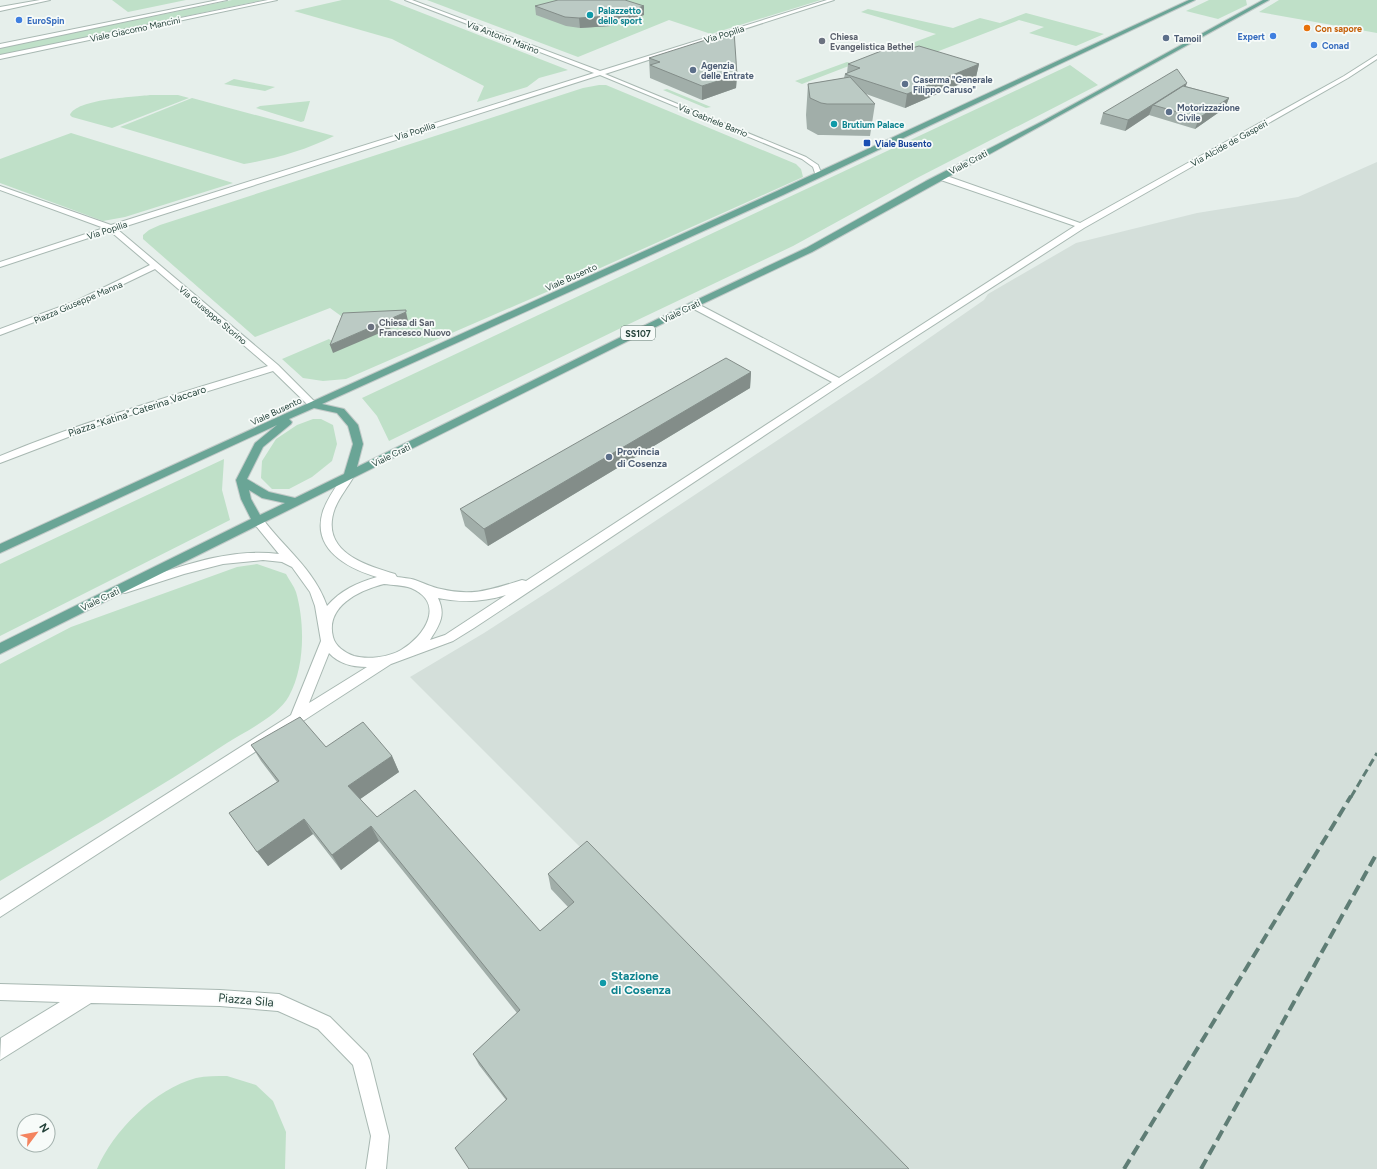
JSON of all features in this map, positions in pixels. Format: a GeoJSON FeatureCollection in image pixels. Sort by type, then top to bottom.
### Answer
{"type":"FeatureCollection","features":[{"type":"Feature","properties":{"kind":"main road","name":"Viale Busento"},"geometry":{"type":"LineString","coordinates":[[0,549],[818,175],[1193,0]]}},
{"type":"Feature","properties":{"kind":"main road","name":"Viale Crati"},"geometry":{"type":"LineString","coordinates":[[0,649],[693,305],[809,250],[941,177],[1045,122],[1257,2],[1267,0]]}},
{"type":"Feature","properties":{"kind":"main road"},"geometry":{"type":"LineString","coordinates":[[258,521],[246,499],[241,480],[259,445],[283,424],[313,405],[340,412],[353,425],[358,444],[349,476]]}},
{"type":"Feature","properties":{"kind":"main road"},"geometry":{"type":"LineString","coordinates":[[241,480],[266,495],[296,502]]}},
{"type":"Feature","properties":{"kind":"street"},"geometry":{"type":"LineString","coordinates":[[0,9],[48,0]]}},
{"type":"Feature","properties":{"kind":"street","name":"Viale Giacomo Mancini"},"geometry":{"type":"LineString","coordinates":[[0,46],[225,0]]}},
{"type":"Feature","properties":{"kind":"street","name":"Viale Giacomo Mancini"},"geometry":{"type":"LineString","coordinates":[[0,58],[272,0]]}},
{"type":"Feature","properties":{"kind":"street","name":"Via Antonio Marino"},"geometry":{"type":"LineString","coordinates":[[407,0],[599,73]]}},
{"type":"Feature","properties":{"kind":"street","name":"Via Popilia"},"geometry":{"type":"LineString","coordinates":[[0,265],[111,228],[832,0]]}},
{"type":"Feature","properties":{"kind":"street","name":"Via Alcide de Gasperi"},"geometry":{"type":"LineString","coordinates":[[547,573],[1081,226],[1346,77],[1377,57]]}},
{"type":"Feature","properties":{"kind":"street","name":"Via Gabriele Barrio"},"geometry":{"type":"LineString","coordinates":[[599,73],[804,158],[815,164],[818,169],[818,175]]}},
{"type":"Feature","properties":{"kind":"street"},"geometry":{"type":"LineString","coordinates":[[941,177],[1040,209],[1081,226]]}},
{"type":"Feature","properties":{"kind":"street"},"geometry":{"type":"LineString","coordinates":[[0,188],[111,228]]}},
{"type":"Feature","properties":{"kind":"street","name":"Via Giuseppe Storino"},"geometry":{"type":"LineString","coordinates":[[111,228],[275,367],[313,405]]}},
{"type":"Feature","properties":{"kind":"street","name":"Piazza Giuseppe Manna"},"geometry":{"type":"LineString","coordinates":[[0,332],[46,317],[123,283],[155,266]]}},
{"type":"Feature","properties":{"kind":"street"},"geometry":{"type":"LineString","coordinates":[[693,305],[839,382]]}},
{"type":"Feature","properties":{"kind":"street","name":"Piazza \"Katina\" Caterina Vaccaro"},"geometry":{"type":"LineString","coordinates":[[0,460],[24,449],[106,419],[275,367]]}},
{"type":"Feature","properties":{"kind":"street"},"geometry":{"type":"LineString","coordinates":[[349,476],[331,506],[327,517],[327,529],[329,539],[336,549],[344,558],[357,566],[372,572],[414,583],[423,588],[448,596],[480,596],[514,588],[547,573]]}},
{"type":"Feature","properties":{"kind":"street"},"geometry":{"type":"LineString","coordinates":[[258,521],[265,532],[298,565],[310,580],[323,608],[326,636],[336,653],[349,660],[367,663],[386,661]]}},
{"type":"Feature","properties":{"kind":"street"},"geometry":{"type":"LineString","coordinates":[[110,594],[204,565],[235,558],[270,556],[283,558],[298,565]]}},
{"type":"Feature","properties":{"kind":"street"},"geometry":{"type":"LineString","coordinates":[[0,909],[386,661],[449,638],[547,573]]}},
{"type":"Feature","properties":{"kind":"street"},"geometry":{"type":"LineString","coordinates":[[296,719],[326,636],[328,615],[337,602],[350,592],[367,584],[384,580],[402,580]]}},
{"type":"Feature","properties":{"kind":"street"},"geometry":{"type":"LineString","coordinates":[[405,654],[420,645],[430,633],[436,620],[436,608],[432,597],[423,588]]}},
{"type":"Feature","properties":{"kind":"street","name":"Piazza Sila"},"geometry":{"type":"LineString","coordinates":[[0,992],[220,998],[279,1003],[324,1023],[360,1060],[380,1136],[376,1169]]}},
{"type":"Feature","properties":{"kind":"street"},"geometry":{"type":"LineString","coordinates":[[0,1051],[7,1044],[90,994]]}},
{"type":"Feature","properties":{"kind":"shaded area"},"geometry":{"type":"Polygon","coordinates":[[[1377,162],[1377,1169],[894,1169],[589,856],[410,677],[484,633],[554,588],[873,377],[984,300],[988,294],[1076,243],[1197,213],[1298,197],[1377,162]]]}},
{"type":"Feature","properties":{"kind":"green space"},"geometry":{"type":"Polygon","coordinates":[[[112,0],[186,0],[128,12],[112,0]]]}},
{"type":"Feature","properties":{"kind":"green space"},"geometry":{"type":"Polygon","coordinates":[[[232,0],[263,0],[0,55],[0,48],[232,0]]]}},
{"type":"Feature","properties":{"kind":"green space"},"geometry":{"type":"Polygon","coordinates":[[[342,0],[389,0],[568,70],[539,78],[527,87],[477,102],[484,86],[392,39],[294,11],[342,0]]]}},
{"type":"Feature","properties":{"kind":"green space"},"geometry":{"type":"Polygon","coordinates":[[[427,0],[821,0],[711,34],[669,20],[578,57],[427,0]]]}},
{"type":"Feature","properties":{"kind":"green space"},"geometry":{"type":"Polygon","coordinates":[[[1209,0],[1246,0],[1247,5],[1218,19],[1186,11],[1209,0]]]}},
{"type":"Feature","properties":{"kind":"green space"},"geometry":{"type":"Polygon","coordinates":[[[1279,0],[1377,0],[1377,33],[1259,12],[1279,0]]]}},
{"type":"Feature","properties":{"kind":"green space"},"geometry":{"type":"Polygon","coordinates":[[[868,9],[953,28],[980,18],[1000,23],[1026,13],[1104,34],[1076,46],[1029,33],[1044,27],[1019,20],[931,54],[891,51],[936,34],[861,12],[868,9]]]}},
{"type":"Feature","properties":{"kind":"green space"},"geometry":{"type":"Polygon","coordinates":[[[847,62],[854,64],[802,84],[795,81],[847,62]]]}},
{"type":"Feature","properties":{"kind":"green space"},"geometry":{"type":"Polygon","coordinates":[[[1070,65],[1098,85],[917,178],[793,246],[389,441],[377,416],[362,398],[1070,65]]]}},
{"type":"Feature","properties":{"kind":"green space"},"geometry":{"type":"Polygon","coordinates":[[[234,79],[275,87],[265,91],[224,84],[234,79]]]}},
{"type":"Feature","properties":{"kind":"green space"},"geometry":{"type":"Polygon","coordinates":[[[606,85],[796,164],[801,169],[803,177],[558,287],[346,379],[323,381],[303,378],[282,359],[329,339],[337,345],[351,338],[336,327],[340,323],[348,321],[330,308],[255,337],[143,239],[143,235],[149,230],[160,225],[583,88],[606,85]]]}},
{"type":"Feature","properties":{"kind":"green space"},"geometry":{"type":"Polygon","coordinates":[[[667,89],[711,107],[706,108],[663,90],[667,89]]]}},
{"type":"Feature","properties":{"kind":"green space"},"geometry":{"type":"Polygon","coordinates":[[[150,95],[178,95],[189,98],[112,128],[72,117],[70,115],[83,105],[94,102],[150,95]]]}},
{"type":"Feature","properties":{"kind":"green space"},"geometry":{"type":"Polygon","coordinates":[[[192,98],[334,136],[312,146],[290,153],[244,164],[120,127],[192,98]]]}},
{"type":"Feature","properties":{"kind":"green space"},"geometry":{"type":"Polygon","coordinates":[[[310,101],[304,121],[301,122],[256,108],[260,106],[310,101]]]}},
{"type":"Feature","properties":{"kind":"green space"},"geometry":{"type":"Polygon","coordinates":[[[71,133],[233,183],[125,217],[103,221],[0,183],[0,159],[71,133]]]}},
{"type":"Feature","properties":{"kind":"green space"},"geometry":{"type":"Polygon","coordinates":[[[313,419],[321,419],[333,425],[337,444],[332,461],[312,477],[289,489],[272,489],[261,478],[262,461],[276,439],[297,425],[313,419]]]}},
{"type":"Feature","properties":{"kind":"green space"},"geometry":{"type":"Polygon","coordinates":[[[224,459],[222,490],[230,520],[0,636],[0,564],[224,459]]]}},
{"type":"Feature","properties":{"kind":"green space"},"geometry":{"type":"Polygon","coordinates":[[[257,564],[286,574],[295,590],[299,604],[302,631],[301,659],[294,684],[284,703],[270,716],[171,779],[0,881],[0,664],[71,627],[237,567],[257,564]]]}},
{"type":"Feature","properties":{"kind":"green space"},"geometry":{"type":"Polygon","coordinates":[[[208,1076],[227,1076],[256,1085],[273,1101],[286,1132],[285,1169],[97,1169],[113,1140],[137,1113],[151,1102],[165,1092],[196,1078],[208,1076]]]}},
{"type":"Feature","properties":{"kind":"building"},"geometry":{"type":"Polygon","coordinates":[[[558,0],[625,0],[644,6],[610,16],[579,18],[565,17],[535,6],[558,0]]]}},
{"type":"Feature","properties":{"kind":"building"},"geometry":{"type":"Polygon","coordinates":[[[734,31],[737,75],[702,86],[650,65],[660,62],[649,58],[734,31]]]}},
{"type":"Feature","properties":{"kind":"building"},"geometry":{"type":"Polygon","coordinates":[[[899,44],[912,48],[919,46],[979,64],[907,94],[845,74],[860,68],[848,64],[899,44]]]}},
{"type":"Feature","properties":{"kind":"building"},"geometry":{"type":"Polygon","coordinates":[[[1177,69],[1187,83],[1128,120],[1103,113],[1177,69]]]}},
{"type":"Feature","properties":{"kind":"building"},"geometry":{"type":"Polygon","coordinates":[[[850,77],[875,104],[827,104],[810,98],[808,84],[850,77]]]}},
{"type":"Feature","properties":{"kind":"building"},"geometry":{"type":"Polygon","coordinates":[[[1183,86],[1229,98],[1199,118],[1153,105],[1183,86]]]}},
{"type":"Feature","properties":{"kind":"building"},"geometry":{"type":"Polygon","coordinates":[[[406,310],[406,312],[330,345],[343,313],[406,310]]]}},
{"type":"Feature","properties":{"kind":"building"},"geometry":{"type":"Polygon","coordinates":[[[726,358],[751,372],[484,529],[460,509],[726,358]]]}},
{"type":"Feature","properties":{"kind":"building","name":"Stazione di Cosenza"},"geometry":{"type":"Polygon","coordinates":[[[300,717],[326,747],[363,722],[392,756],[348,786],[377,817],[415,790],[540,931],[574,902],[548,874],[587,841],[909,1169],[469,1169],[455,1148],[507,1099],[473,1054],[520,1010],[371,826],[332,855],[304,819],[257,852],[229,813],[279,781],[251,745],[300,717]]]}},
{"type":"Feature","properties":{"kind":"railway"},"geometry":{"type":"LineString","coordinates":[[1351,797],[1377,753]]}},
{"type":"Feature","properties":{"kind":"railway"},"geometry":{"type":"LineString","coordinates":[[1124,1169],[1351,796]]}},
{"type":"Feature","properties":{"kind":"railway"},"geometry":{"type":"LineString","coordinates":[[1201,1169],[1377,853]]}},
{"type":"Feature","properties":{"kind":"place","name":"Palazzetto dello sport"},"geometry":{"type":"Point","coordinates":[590,15]}},
{"type":"Feature","properties":{"kind":"place","name":"EuroSpin"},"geometry":{"type":"Point","coordinates":[19,20]}},
{"type":"Feature","properties":{"kind":"place","name":"Con sapore"},"geometry":{"type":"Point","coordinates":[1307,28]}},
{"type":"Feature","properties":{"kind":"place","name":"Expert"},"geometry":{"type":"Point","coordinates":[1273,36]}},
{"type":"Feature","properties":{"kind":"place","name":"Tamoil"},"geometry":{"type":"Point","coordinates":[1166,38]}},
{"type":"Feature","properties":{"kind":"place","name":"Chiesa Evangelistica Bethel"},"geometry":{"type":"Point","coordinates":[822,41]}},
{"type":"Feature","properties":{"kind":"place","name":"Conad"},"geometry":{"type":"Point","coordinates":[1314,45]}},
{"type":"Feature","properties":{"kind":"place","name":"Agenzia delle Entrate"},"geometry":{"type":"Point","coordinates":[693,70]}},
{"type":"Feature","properties":{"kind":"place","name":"Caserma \"Generale Filippo Caruso\""},"geometry":{"type":"Point","coordinates":[905,84]}},
{"type":"Feature","properties":{"kind":"place","name":"Motorizzazione Civile"},"geometry":{"type":"Point","coordinates":[1169,112]}},
{"type":"Feature","properties":{"kind":"place","name":"Brutium Palace"},"geometry":{"type":"Point","coordinates":[834,124]}},
{"type":"Feature","properties":{"kind":"place","name":"Viale Busento"},"geometry":{"type":"Point","coordinates":[867,143]}},
{"type":"Feature","properties":{"kind":"place","name":"Chiesa di San Francesco Nuovo"},"geometry":{"type":"Point","coordinates":[371,327]}},
{"type":"Feature","properties":{"kind":"place","name":"Provincia di Cosenza"},"geometry":{"type":"Point","coordinates":[609,457]}},
{"type":"Feature","properties":{"kind":"place","name":"Stazione di Cosenza"},"geometry":{"type":"Point","coordinates":[603,983]}}]}
